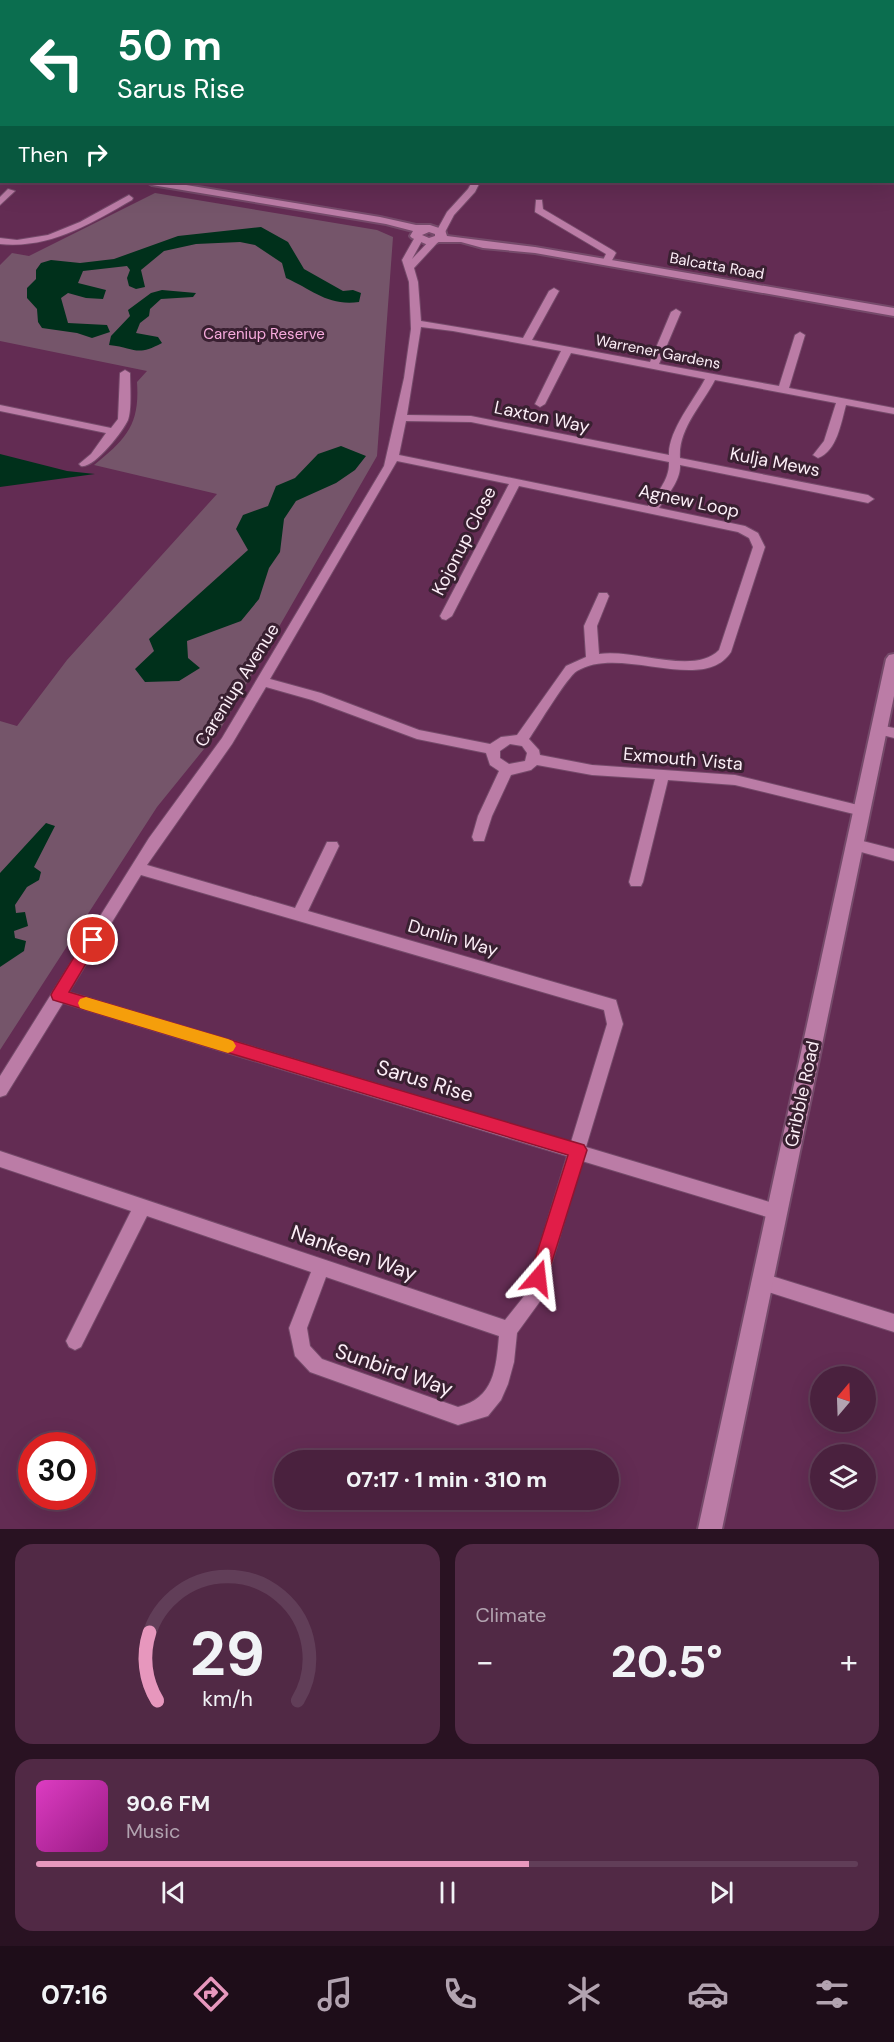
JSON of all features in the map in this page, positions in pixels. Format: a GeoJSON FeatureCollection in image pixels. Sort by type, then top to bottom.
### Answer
{"type":"FeatureCollection","features":[{"type":"Feature","properties":{"kind":"street","name":"Balcatta Road"},"geometry":{"type":"LineString","coordinates":[[158,183],[336,215],[483,245],[535,250],[894,312]]}},
{"type":"Feature","properties":{"kind":"street"},"geometry":{"type":"LineString","coordinates":[[421,234],[450,214],[476,183]]}},
{"type":"Feature","properties":{"kind":"street"},"geometry":{"type":"LineString","coordinates":[[0,202],[11,191]]}},
{"type":"Feature","properties":{"kind":"street"},"geometry":{"type":"LineString","coordinates":[[0,241],[31,244],[49,239],[129,198]]}},
{"type":"Feature","properties":{"kind":"street"},"geometry":{"type":"LineString","coordinates":[[539,202],[538,210],[611,253],[607,262]]}},
{"type":"Feature","properties":{"kind":"street"},"geometry":{"type":"LineString","coordinates":[[410,267],[439,237],[450,214]]}},
{"type":"Feature","properties":{"kind":"street","name":"Careniup Avenue"},"geometry":{"type":"LineString","coordinates":[[0,1090],[154,842],[205,774],[264,682],[386,475],[393,457],[417,324],[417,288],[408,260],[421,234]]}},
{"type":"Feature","properties":{"kind":"street"},"geometry":{"type":"LineString","coordinates":[[525,343],[554,291]]}},
{"type":"Feature","properties":{"kind":"street"},"geometry":{"type":"LineString","coordinates":[[653,366],[676,312]]}},
{"type":"Feature","properties":{"kind":"street","name":"Warrener Gardens"},"geometry":{"type":"LineString","coordinates":[[417,324],[453,328],[894,411]]}},
{"type":"Feature","properties":{"kind":"street"},"geometry":{"type":"LineString","coordinates":[[783,390],[800,334]]}},
{"type":"Feature","properties":{"kind":"street"},"geometry":{"type":"LineString","coordinates":[[540,404],[567,350]]}},
{"type":"Feature","properties":{"kind":"street"},"geometry":{"type":"LineString","coordinates":[[85,464],[95,456],[123,419],[125,373]]}},
{"type":"Feature","properties":{"kind":"street"},"geometry":{"type":"LineString","coordinates":[[651,512],[669,484],[676,461],[674,449],[686,417],[699,401],[711,377]]}},
{"type":"Feature","properties":{"kind":"street"},"geometry":{"type":"LineString","coordinates":[[818,455],[830,442],[842,401]]}},
{"type":"Feature","properties":{"kind":"street"},"geometry":{"type":"LineString","coordinates":[[0,408],[115,432]]}},
{"type":"Feature","properties":{"kind":"street","name":"Laxton Way"},"geometry":{"type":"LineString","coordinates":[[400,418],[471,419],[676,461]]}},
{"type":"Feature","properties":{"kind":"street","name":"Agnew Loop"},"geometry":{"type":"LineString","coordinates":[[393,457],[741,529],[754,536],[759,547],[725,652],[712,663],[688,665],[643,659],[593,658]]}},
{"type":"Feature","properties":{"kind":"street","name":"Kulja Mews"},"geometry":{"type":"LineString","coordinates":[[676,461],[868,500]]}},
{"type":"Feature","properties":{"kind":"street","name":"Kojonup Close"},"geometry":{"type":"LineString","coordinates":[[446,616],[515,483]]}},
{"type":"Feature","properties":{"kind":"street"},"geometry":{"type":"LineString","coordinates":[[521,740],[570,669],[581,661],[593,658],[587,635],[603,596]]}},
{"type":"Feature","properties":{"kind":"street","name":"Gribble Road"},"geometry":{"type":"LineString","coordinates":[[710,1529],[862,812],[887,732],[894,659]]}},
{"type":"Feature","properties":{"kind":"street"},"geometry":{"type":"LineString","coordinates":[[264,682],[316,696],[417,734],[493,750]]}},
{"type":"Feature","properties":{"kind":"street"},"geometry":{"type":"LineString","coordinates":[[521,740],[532,748],[534,759],[531,764],[521,769],[507,769],[495,762],[493,750],[501,742],[521,740]]}},
{"type":"Feature","properties":{"kind":"street","name":"Exmouth Vista"},"geometry":{"type":"LineString","coordinates":[[534,759],[592,770],[735,780],[862,812]]}},
{"type":"Feature","properties":{"kind":"street"},"geometry":{"type":"LineString","coordinates":[[479,837],[485,816],[507,769]]}},
{"type":"Feature","properties":{"kind":"street"},"geometry":{"type":"LineString","coordinates":[[636,882],[663,774]]}},
{"type":"Feature","properties":{"kind":"street"},"geometry":{"type":"LineString","coordinates":[[855,845],[894,855]]}},
{"type":"Feature","properties":{"kind":"street"},"geometry":{"type":"LineString","coordinates":[[300,914],[332,846]]}},
{"type":"Feature","properties":{"kind":"street","name":"Dunlin Way"},"geometry":{"type":"LineString","coordinates":[[138,868],[611,1005],[615,1024],[578,1150]]}},
{"type":"Feature","properties":{"kind":"street","name":"Sarus Rise"},"geometry":{"type":"LineString","coordinates":[[59,995],[777,1212]]}},
{"type":"Feature","properties":{"kind":"street"},"geometry":{"type":"LineString","coordinates":[[508,1330],[532,1300],[578,1150]]}},
{"type":"Feature","properties":{"kind":"street","name":"Nankeen Way"},"geometry":{"type":"LineString","coordinates":[[0,1159],[508,1330]]}},
{"type":"Feature","properties":{"kind":"street"},"geometry":{"type":"LineString","coordinates":[[75,1341],[143,1206]]}},
{"type":"Feature","properties":{"kind":"street","name":"Sunbird Way"},"geometry":{"type":"LineString","coordinates":[[322,1266],[298,1328],[301,1350],[316,1366],[458,1416],[480,1410],[494,1395],[507,1350],[508,1330]]}},
{"type":"Feature","properties":{"kind":"street"},"geometry":{"type":"LineString","coordinates":[[762,1282],[894,1323]]}},
{"type":"Feature","properties":{"kind":"green space","name":"Careniup Reserve"},"geometry":{"type":"Polygon","coordinates":[[[155,193],[377,230],[393,237],[377,456],[221,728],[157,807],[0,1050],[0,721],[17,726],[67,660],[217,494],[94,465],[115,447],[129,430],[136,409],[137,382],[147,371],[0,341],[0,265],[12,253],[29,256],[155,193]]]}},
{"type":"Feature","properties":{"kind":"shaded area"},"geometry":{"type":"Polygon","coordinates":[[[261,227],[288,242],[304,269],[343,291],[353,290],[361,293],[359,302],[338,302],[313,292],[286,278],[282,263],[255,245],[240,242],[196,244],[164,251],[141,270],[145,287],[136,289],[129,286],[127,278],[130,270],[127,266],[83,271],[78,283],[106,290],[103,299],[86,298],[68,293],[61,298],[68,323],[107,325],[110,332],[92,338],[77,333],[42,328],[38,322],[37,309],[27,298],[27,288],[36,279],[36,270],[41,263],[51,260],[80,263],[114,259],[178,236],[261,227]]]}},
{"type":"Feature","properties":{"kind":"shaded area"},"geometry":{"type":"Polygon","coordinates":[[[162,290],[196,293],[193,297],[161,299],[150,309],[149,316],[140,323],[136,333],[158,337],[162,343],[141,351],[109,345],[111,336],[130,316],[128,310],[151,293],[162,290]]]}},
{"type":"Feature","properties":{"kind":"shaded area"},"geometry":{"type":"Polygon","coordinates":[[[341,446],[366,456],[355,470],[336,483],[296,501],[284,519],[280,552],[269,568],[259,599],[241,621],[187,641],[188,658],[200,668],[179,681],[145,682],[135,669],[154,651],[149,639],[248,550],[236,529],[243,515],[268,506],[276,486],[295,478],[318,454],[341,446]]]}},
{"type":"Feature","properties":{"kind":"shaded area"},"geometry":{"type":"Polygon","coordinates":[[[0,454],[67,471],[95,474],[0,487],[0,454]]]}},
{"type":"Feature","properties":{"kind":"shaded area"},"geometry":{"type":"Polygon","coordinates":[[[46,823],[55,826],[34,867],[41,872],[39,880],[27,887],[15,905],[16,913],[25,912],[28,926],[14,931],[15,938],[26,941],[24,951],[0,967],[0,873],[46,823]]]}},
{"type":"Feature","properties":{"kind":"slow traffic"},"geometry":{"type":"LineString","coordinates":[[86,1003],[228,1046]]}},
{"type":"Feature","properties":{"kind":"route"},"geometry":{"type":"LineString","coordinates":[[93,940],[59,995],[578,1150],[538,1278]]}}]}
